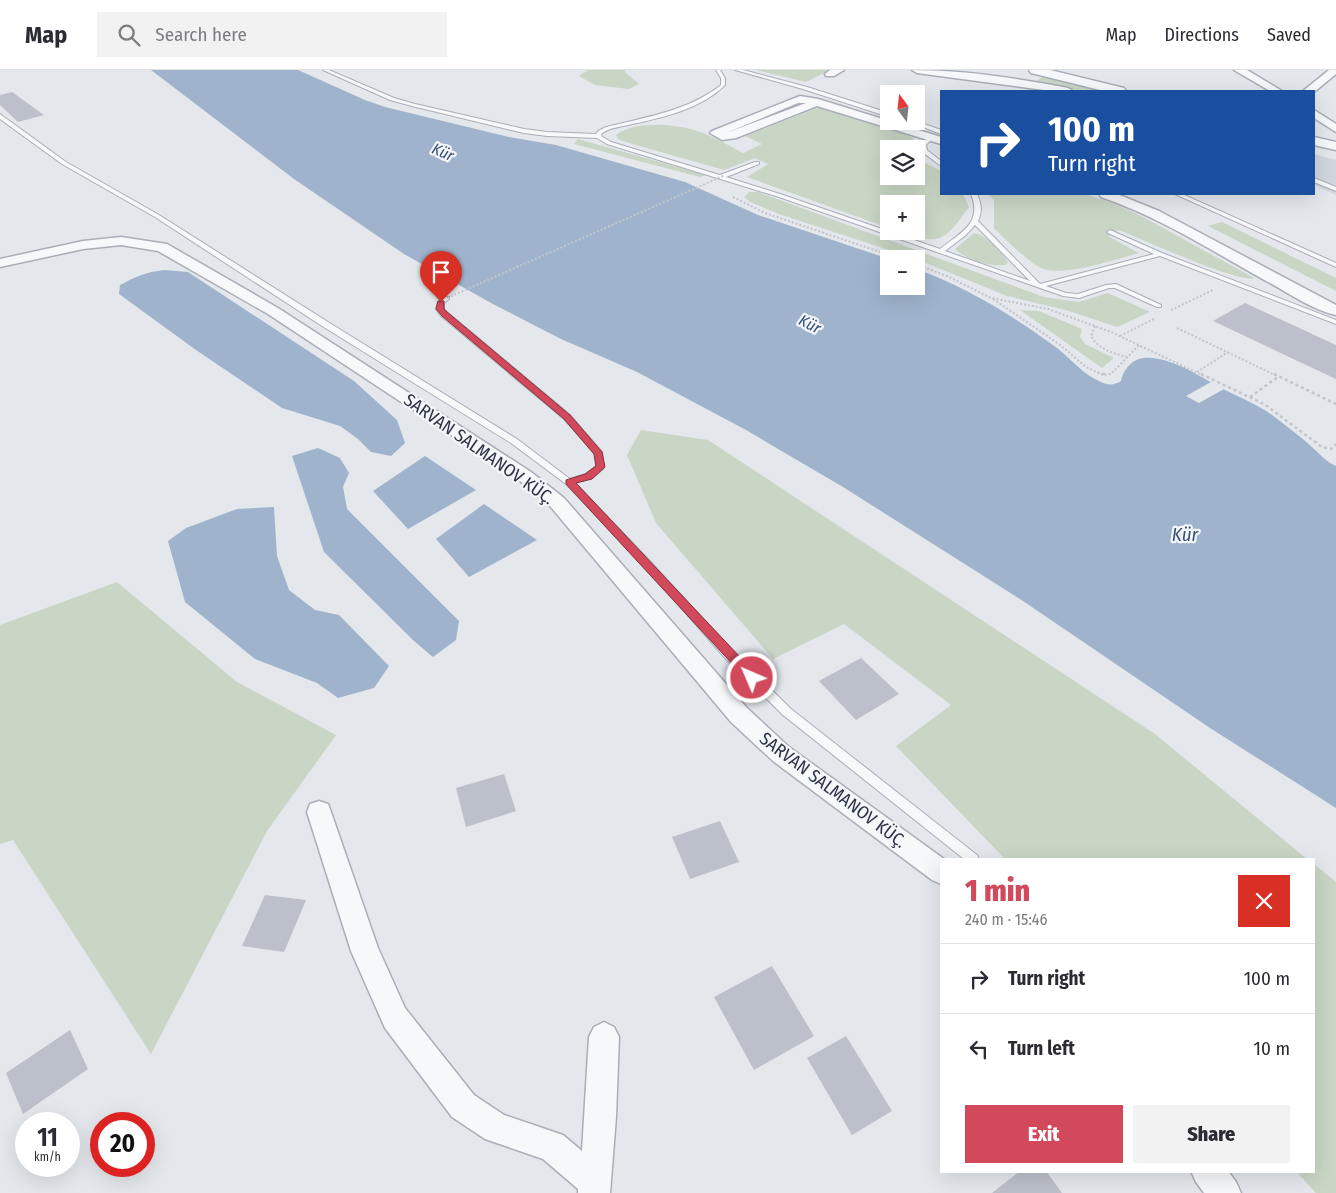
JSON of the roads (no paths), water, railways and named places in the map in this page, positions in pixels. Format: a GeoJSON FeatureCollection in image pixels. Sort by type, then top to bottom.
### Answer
{"type":"FeatureCollection","features":[{"type":"Feature","properties":{"kind":"street"},"geometry":{"type":"LineString","coordinates":[[917,70],[1021,87],[1056,90]]}},
{"type":"Feature","properties":{"kind":"street"},"geometry":{"type":"LineString","coordinates":[[1239,70],[1275,90]]}},
{"type":"Feature","properties":{"kind":"street"},"geometry":{"type":"LineString","coordinates":[[1309,90],[1335,70]]}},
{"type":"Feature","properties":{"kind":"street"},"geometry":{"type":"LineString","coordinates":[[1021,87],[1038,71],[1114,90]]}},
{"type":"Feature","properties":{"kind":"street"},"geometry":{"type":"LineString","coordinates":[[817,102],[732,136],[722,137],[716,133],[800,99],[817,102],[940,141]]}},
{"type":"Feature","properties":{"kind":"street"},"geometry":{"type":"LineString","coordinates":[[1315,114],[1335,126]]}},
{"type":"Feature","properties":{"kind":"street"},"geometry":{"type":"LineString","coordinates":[[1315,142],[1336,146]]}},
{"type":"Feature","properties":{"kind":"street"},"geometry":{"type":"LineString","coordinates":[[1108,195],[1130,203],[1192,233],[1280,283],[1336,312]]}},
{"type":"Feature","properties":{"kind":"street","name":"SARVAN SALMANOV KÜÇ."},"geometry":{"type":"LineString","coordinates":[[0,263],[83,245],[120,241],[162,247],[273,311],[525,476],[557,502],[740,715],[781,754],[940,871]]}},
{"type":"Feature","properties":{"kind":"street"},"geometry":{"type":"LineString","coordinates":[[319,812],[365,951],[400,1026],[463,1106],[496,1128],[552,1146],[594,1188]]}},
{"type":"Feature","properties":{"kind":"street"},"geometry":{"type":"LineString","coordinates":[[594,1188],[602,1117],[604,1037]]}},
{"type":"Feature","properties":{"kind":"street"},"geometry":{"type":"LineString","coordinates":[[1209,1173],[1225,1193]]}},
{"type":"Feature","properties":{"kind":"lane"},"geometry":{"type":"LineString","coordinates":[[325,70],[392,98],[414,105],[524,131],[598,136],[610,143],[723,176],[1065,295],[1079,296],[1108,286],[1116,286],[1159,306]]}},
{"type":"Feature","properties":{"kind":"lane"},"geometry":{"type":"LineString","coordinates":[[598,136],[600,132],[608,128],[686,106],[710,96],[723,85],[723,78],[718,70]]}},
{"type":"Feature","properties":{"kind":"lane"},"geometry":{"type":"LineString","coordinates":[[737,70],[805,88],[880,111]]}},
{"type":"Feature","properties":{"kind":"lane"},"geometry":{"type":"LineString","coordinates":[[0,116],[64,163],[157,216],[325,324],[406,373],[514,442],[569,482],[645,561],[729,655],[788,712],[972,858]]}},
{"type":"Feature","properties":{"kind":"lane"},"geometry":{"type":"LineString","coordinates":[[925,126],[940,132]]}},
{"type":"Feature","properties":{"kind":"lane"},"geometry":{"type":"LineString","coordinates":[[930,138],[923,145],[924,151],[940,163]]}},
{"type":"Feature","properties":{"kind":"lane"},"geometry":{"type":"LineString","coordinates":[[723,176],[757,163]]}},
{"type":"Feature","properties":{"kind":"lane"},"geometry":{"type":"LineString","coordinates":[[1315,180],[1336,189]]}},
{"type":"Feature","properties":{"kind":"lane"},"geometry":{"type":"LineString","coordinates":[[940,252],[976,222],[980,212],[974,195]]}},
{"type":"Feature","properties":{"kind":"lane"},"geometry":{"type":"LineString","coordinates":[[1180,195],[1336,264]]}},
{"type":"Feature","properties":{"kind":"lane"},"geometry":{"type":"LineString","coordinates":[[976,222],[1039,286]]}},
{"type":"Feature","properties":{"kind":"lane"},"geometry":{"type":"LineString","coordinates":[[1110,232],[1160,254],[1336,322]]}},
{"type":"Feature","properties":{"kind":"lane"},"geometry":{"type":"LineString","coordinates":[[1039,286],[1160,254]]}},
{"type":"Feature","properties":{"kind":"lane"},"geometry":{"type":"LineString","coordinates":[[446,298],[441,302],[440,309],[444,314],[567,417],[599,454],[600,467],[589,476],[569,482]]}},
{"type":"Feature","properties":{"kind":"water","name":"Kür"},"geometry":{"type":"Polygon","coordinates":[[[151,70],[298,70],[385,107],[509,137],[556,145],[685,182],[758,215],[880,256],[880,295],[925,295],[925,272],[953,284],[989,303],[1057,348],[1077,366],[1102,382],[1116,384],[1121,381],[1126,369],[1136,360],[1155,358],[1176,364],[1264,410],[1336,466],[1336,808],[1210,728],[1023,601],[843,487],[746,430],[637,372],[561,339],[491,303],[404,254],[294,179],[151,70]]]}},
{"type":"Feature","properties":{"kind":"water"},"geometry":{"type":"Polygon","coordinates":[[[164,270],[188,272],[354,381],[397,420],[405,443],[391,456],[371,452],[358,439],[340,426],[282,408],[196,350],[119,294],[120,285],[141,275],[164,270]]]}},
{"type":"Feature","properties":{"kind":"water"},"geometry":{"type":"Polygon","coordinates":[[[318,448],[340,458],[349,473],[343,487],[347,509],[459,621],[456,640],[433,657],[414,641],[324,552],[292,456],[318,448]]]}},
{"type":"Feature","properties":{"kind":"water"},"geometry":{"type":"Polygon","coordinates":[[[425,456],[476,490],[408,529],[373,491],[425,456]]]}},
{"type":"Feature","properties":{"kind":"water"},"geometry":{"type":"Polygon","coordinates":[[[484,504],[537,540],[469,577],[436,539],[484,504]]]}},
{"type":"Feature","properties":{"kind":"water"},"geometry":{"type":"Polygon","coordinates":[[[274,507],[277,556],[289,590],[315,610],[339,615],[389,666],[374,688],[338,698],[317,683],[255,659],[185,602],[168,541],[186,528],[237,509],[274,507]]]}}]}
